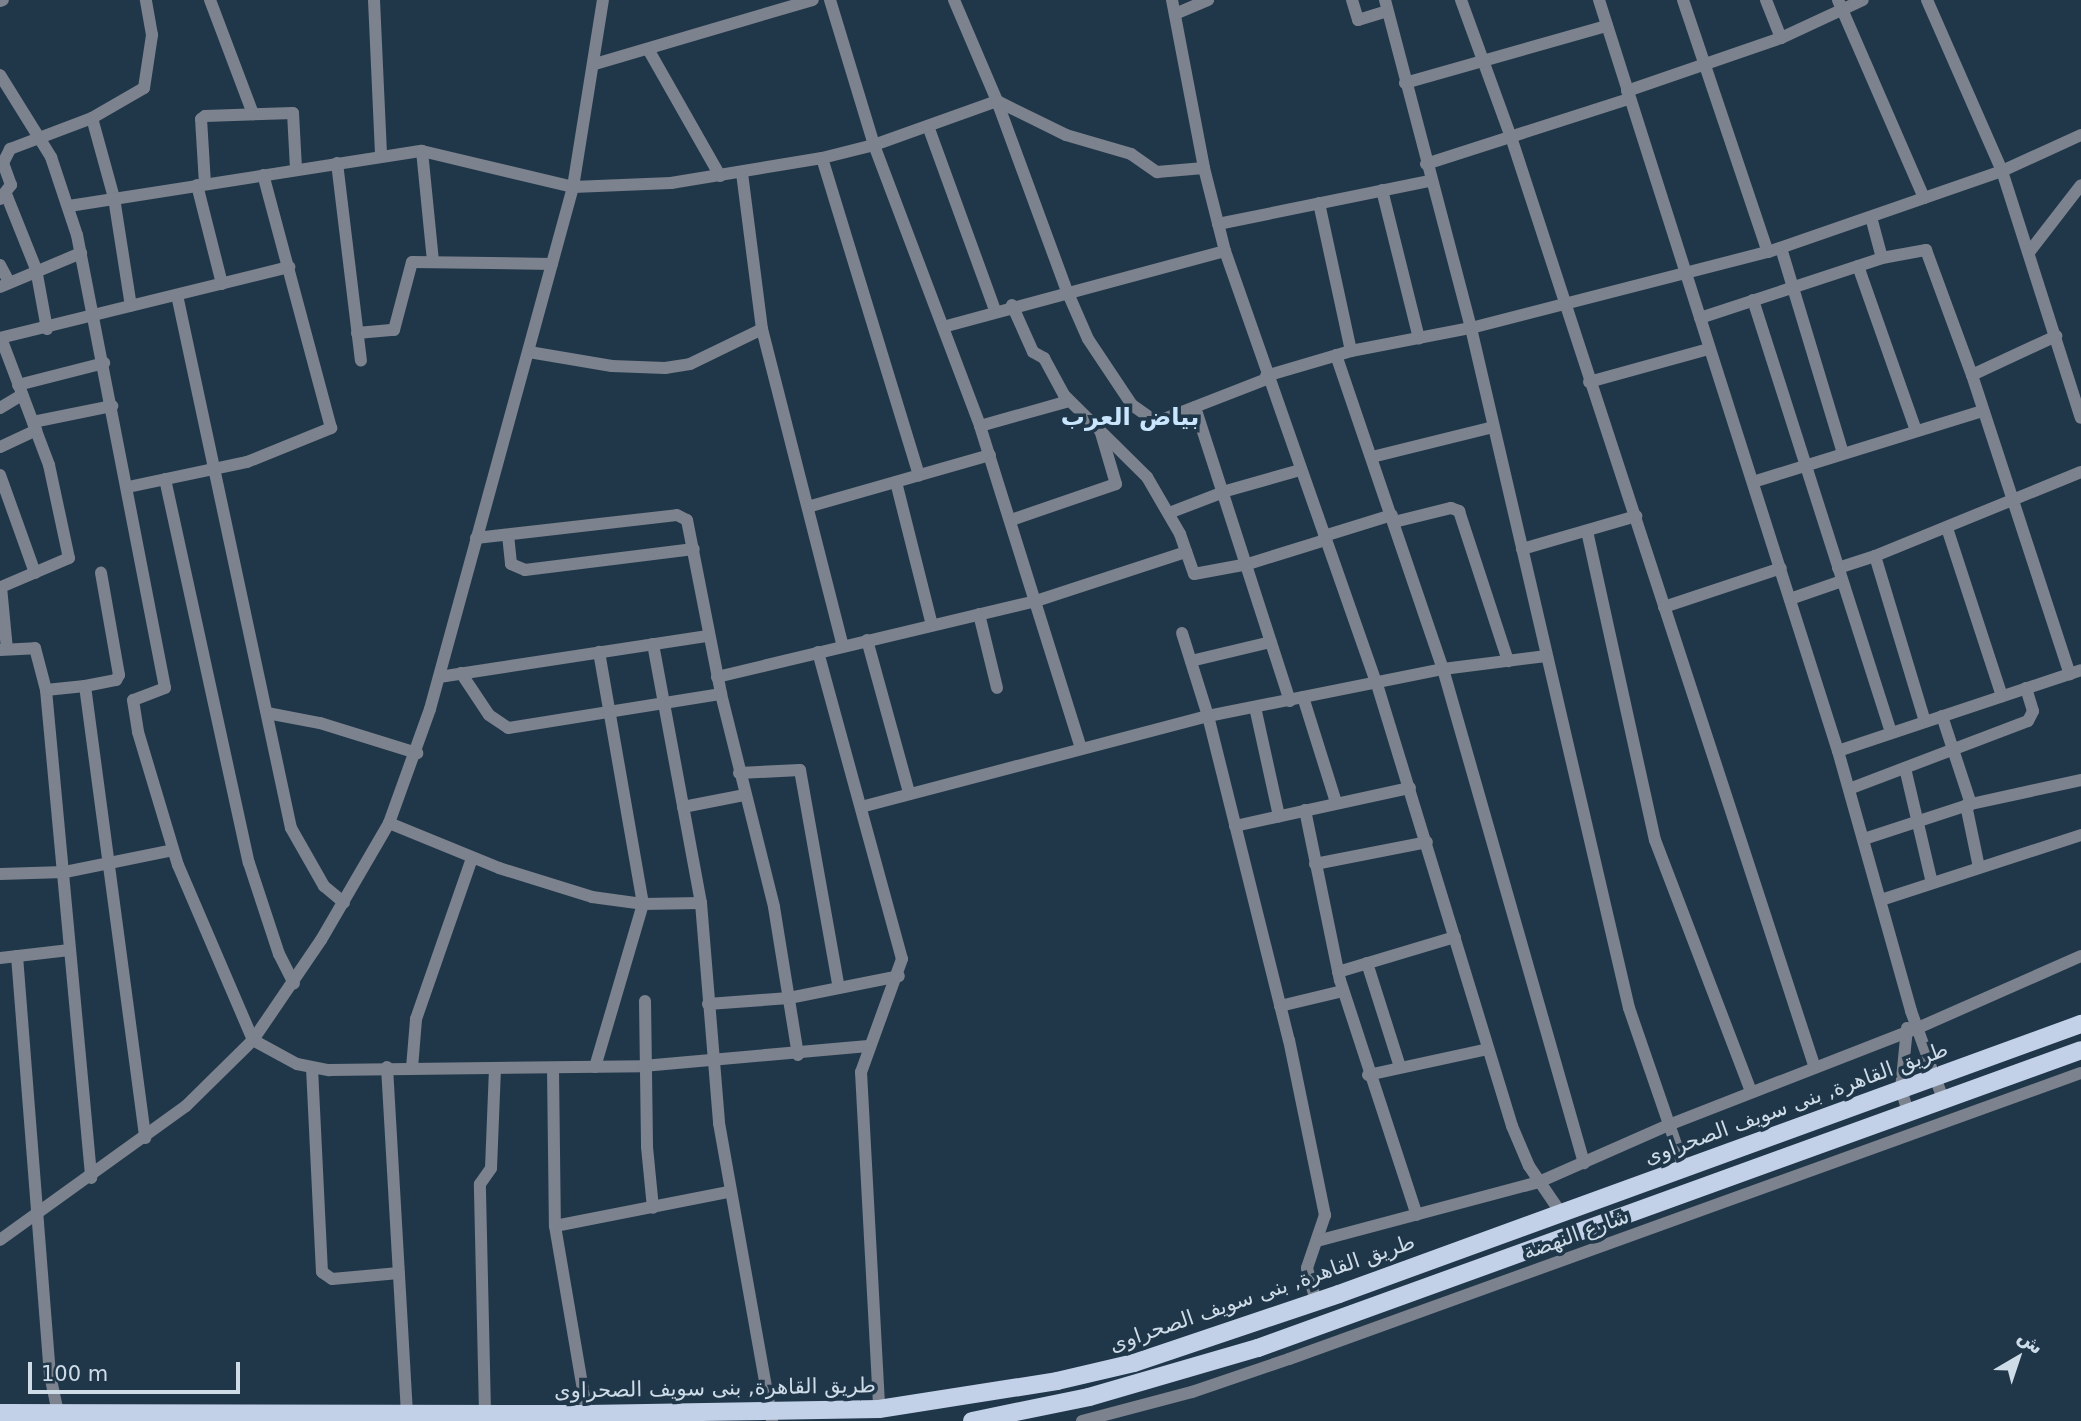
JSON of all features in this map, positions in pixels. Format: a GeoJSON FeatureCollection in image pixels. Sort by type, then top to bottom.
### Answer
{"type":"FeatureCollection","features":[{"type":"Feature","properties":{"kind":"main road","name":"طريق القاهرة, بنى سويف الصحراوى"},"geometry":{"type":"LineString","coordinates":[[0,1413],[118,1415],[485,1412],[772,1416],[879,1409],[1057,1381],[1134,1363],[1316,1302],[2081,1024]]}},
{"type":"Feature","properties":{"kind":"main road"},"geometry":{"type":"LineString","coordinates":[[972,1421],[1089,1397],[1258,1348],[2081,1050]]}},
{"type":"Feature","properties":{"kind":"street"},"geometry":{"type":"LineString","coordinates":[[47,329],[36,269],[3,197],[12,181],[3,163],[5,154],[35,137],[92,118],[144,88],[152,35],[146,0]]}},
{"type":"Feature","properties":{"kind":"street"},"geometry":{"type":"LineString","coordinates":[[210,0],[253,114]]}},
{"type":"Feature","properties":{"kind":"street"},"geometry":{"type":"LineString","coordinates":[[374,0],[380,155]]}},
{"type":"Feature","properties":{"kind":"street"},"geometry":{"type":"LineString","coordinates":[[0,1240],[38,1217],[186,1106],[253,1040],[294,983],[344,903],[388,823],[417,753],[573,187],[595,64],[603,0]]}},
{"type":"Feature","properties":{"kind":"street"},"geometry":{"type":"LineString","coordinates":[[595,64],[813,0]]}},
{"type":"Feature","properties":{"kind":"street"},"geometry":{"type":"LineString","coordinates":[[831,0],[874,145],[990,455],[1080,746]]}},
{"type":"Feature","properties":{"kind":"street"},"geometry":{"type":"LineString","coordinates":[[954,0],[997,101],[1068,291],[1093,347],[1132,405],[1156,422],[1266,378],[1336,355],[1471,328],[1686,275],[1781,248],[2002,171],[2081,135]]}},
{"type":"Feature","properties":{"kind":"street"},"geometry":{"type":"LineString","coordinates":[[1172,0],[1204,168],[1225,251],[1266,378],[1376,681],[1520,1148],[1560,1213]]}},
{"type":"Feature","properties":{"kind":"street"},"geometry":{"type":"LineString","coordinates":[[1175,14],[1191,3],[1208,0]]}},
{"type":"Feature","properties":{"kind":"street"},"geometry":{"type":"LineString","coordinates":[[1352,0],[1358,20],[1386,6],[1430,181],[1471,328],[1632,1019],[1666,1126],[1684,1168]]}},
{"type":"Feature","properties":{"kind":"street"},"geometry":{"type":"LineString","coordinates":[[1461,0],[1512,140],[1814,1065]]}},
{"type":"Feature","properties":{"kind":"street"},"geometry":{"type":"LineString","coordinates":[[1599,0],[1838,751],[1911,1011],[1920,1027],[1943,1099]]}},
{"type":"Feature","properties":{"kind":"street"},"geometry":{"type":"LineString","coordinates":[[1683,0],[1768,252]]}},
{"type":"Feature","properties":{"kind":"street"},"geometry":{"type":"LineString","coordinates":[[1766,0],[1781,38]]}},
{"type":"Feature","properties":{"kind":"street"},"geometry":{"type":"LineString","coordinates":[[1426,164],[1512,140],[1781,38],[1840,5],[1863,0]]}},
{"type":"Feature","properties":{"kind":"street"},"geometry":{"type":"LineString","coordinates":[[1927,0],[2002,171],[2031,251],[2081,418]]}},
{"type":"Feature","properties":{"kind":"street"},"geometry":{"type":"LineString","coordinates":[[1840,5],[1924,198]]}},
{"type":"Feature","properties":{"kind":"street"},"geometry":{"type":"LineString","coordinates":[[1405,83],[1607,26]]}},
{"type":"Feature","properties":{"kind":"street"},"geometry":{"type":"LineString","coordinates":[[648,49],[720,176]]}},
{"type":"Feature","properties":{"kind":"street"},"geometry":{"type":"LineString","coordinates":[[0,75],[5,96],[51,157],[69,206],[81,253],[128,487],[164,688],[133,702],[149,777],[173,850],[253,1040],[312,1068],[553,1069],[643,1066],[710,1059],[798,1055],[868,1046]]}},
{"type":"Feature","properties":{"kind":"street"},"geometry":{"type":"LineString","coordinates":[[69,206],[380,155],[422,151],[573,187],[625,187],[742,173],[822,158],[874,145],[997,101],[1066,135],[1131,155],[1157,172],[1204,168]]}},
{"type":"Feature","properties":{"kind":"street"},"geometry":{"type":"LineString","coordinates":[[222,284],[201,185],[202,117],[294,114],[296,169]]}},
{"type":"Feature","properties":{"kind":"street"},"geometry":{"type":"LineString","coordinates":[[92,118],[114,198],[131,306]]}},
{"type":"Feature","properties":{"kind":"street"},"geometry":{"type":"LineString","coordinates":[[928,126],[995,310]]}},
{"type":"Feature","properties":{"kind":"street"},"geometry":{"type":"LineString","coordinates":[[422,151],[433,261]]}},
{"type":"Feature","properties":{"kind":"street"},"geometry":{"type":"LineString","coordinates":[[822,158],[919,475]]}},
{"type":"Feature","properties":{"kind":"street"},"geometry":{"type":"LineString","coordinates":[[337,163],[361,361]]}},
{"type":"Feature","properties":{"kind":"street"},"geometry":{"type":"LineString","coordinates":[[742,173],[762,329],[811,506],[843,646]]}},
{"type":"Feature","properties":{"kind":"street"},"geometry":{"type":"LineString","coordinates":[[128,487],[247,462],[331,428],[263,175]]}},
{"type":"Feature","properties":{"kind":"street"},"geometry":{"type":"LineString","coordinates":[[1218,224],[1430,181]]}},
{"type":"Feature","properties":{"kind":"street"},"geometry":{"type":"LineString","coordinates":[[2031,251],[2081,185]]}},
{"type":"Feature","properties":{"kind":"street"},"geometry":{"type":"LineString","coordinates":[[1382,190],[1419,338]]}},
{"type":"Feature","properties":{"kind":"street"},"geometry":{"type":"LineString","coordinates":[[1318,203],[1351,351]]}},
{"type":"Feature","properties":{"kind":"street"},"geometry":{"type":"LineString","coordinates":[[1871,217],[1882,258]]}},
{"type":"Feature","properties":{"kind":"street"},"geometry":{"type":"LineString","coordinates":[[1781,248],[1843,453]]}},
{"type":"Feature","properties":{"kind":"street"},"geometry":{"type":"LineString","coordinates":[[1700,318],[1882,258],[1926,250],[2075,672],[1838,751]]}},
{"type":"Feature","properties":{"kind":"street"},"geometry":{"type":"LineString","coordinates":[[943,327],[1012,305],[1225,251]]}},
{"type":"Feature","properties":{"kind":"street"},"geometry":{"type":"LineString","coordinates":[[0,265],[5,285],[36,269],[81,253]]}},
{"type":"Feature","properties":{"kind":"street"},"geometry":{"type":"LineString","coordinates":[[357,333],[394,330],[412,262],[552,264]]}},
{"type":"Feature","properties":{"kind":"street"},"geometry":{"type":"LineString","coordinates":[[1858,266],[1916,431]]}},
{"type":"Feature","properties":{"kind":"street"},"geometry":{"type":"LineString","coordinates":[[91,1178],[65,872],[46,690],[35,648],[4,650],[1,587],[69,558],[49,465],[1,338],[47,329],[289,267]]}},
{"type":"Feature","properties":{"kind":"street"},"geometry":{"type":"LineString","coordinates":[[177,295],[217,469],[291,828],[324,886],[344,903]]}},
{"type":"Feature","properties":{"kind":"street"},"geometry":{"type":"LineString","coordinates":[[1753,300],[1891,733]]}},
{"type":"Feature","properties":{"kind":"street"},"geometry":{"type":"LineString","coordinates":[[1012,305],[1032,352],[1044,358],[1069,401],[1141,469],[1169,513],[1197,576],[1248,564],[1393,518],[1451,508],[1459,511],[1508,661]]}},
{"type":"Feature","properties":{"kind":"street"},"geometry":{"type":"LineString","coordinates":[[529,352],[612,366],[665,368],[690,364],[762,329]]}},
{"type":"Feature","properties":{"kind":"street"},"geometry":{"type":"LineString","coordinates":[[1972,375],[2056,336]]}},
{"type":"Feature","properties":{"kind":"street"},"geometry":{"type":"LineString","coordinates":[[1589,382],[1709,349]]}},
{"type":"Feature","properties":{"kind":"street"},"geometry":{"type":"LineString","coordinates":[[1336,355],[1443,669],[1584,1163]]}},
{"type":"Feature","properties":{"kind":"street"},"geometry":{"type":"LineString","coordinates":[[0,408],[20,390],[104,363]]}},
{"type":"Feature","properties":{"kind":"street"},"geometry":{"type":"LineString","coordinates":[[980,426],[1069,401]]}},
{"type":"Feature","properties":{"kind":"street"},"geometry":{"type":"LineString","coordinates":[[0,447],[34,426],[112,406]]}},
{"type":"Feature","properties":{"kind":"street"},"geometry":{"type":"LineString","coordinates":[[1195,407],[1226,491],[1271,642],[1336,802]]}},
{"type":"Feature","properties":{"kind":"street"},"geometry":{"type":"LineString","coordinates":[[1753,482],[1983,411]]}},
{"type":"Feature","properties":{"kind":"street"},"geometry":{"type":"LineString","coordinates":[[1372,457],[1493,427]]}},
{"type":"Feature","properties":{"kind":"street"},"geometry":{"type":"LineString","coordinates":[[1011,520],[1114,486],[1100,431]]}},
{"type":"Feature","properties":{"kind":"street"},"geometry":{"type":"LineString","coordinates":[[811,506],[990,455]]}},
{"type":"Feature","properties":{"kind":"street"},"geometry":{"type":"LineString","coordinates":[[1169,513],[1226,491],[1300,470]]}},
{"type":"Feature","properties":{"kind":"street"},"geometry":{"type":"LineString","coordinates":[[1790,599],[1875,556],[2081,472]]}},
{"type":"Feature","properties":{"kind":"street"},"geometry":{"type":"LineString","coordinates":[[0,475],[35,573]]}},
{"type":"Feature","properties":{"kind":"street"},"geometry":{"type":"LineString","coordinates":[[165,479],[246,852],[267,922],[294,983]]}},
{"type":"Feature","properties":{"kind":"street"},"geometry":{"type":"LineString","coordinates":[[896,482],[932,625]]}},
{"type":"Feature","properties":{"kind":"street"},"geometry":{"type":"LineString","coordinates":[[476,538],[677,515],[690,525],[717,677],[744,795],[774,907],[798,1055]]}},
{"type":"Feature","properties":{"kind":"street"},"geometry":{"type":"LineString","coordinates":[[1522,549],[1636,516]]}},
{"type":"Feature","properties":{"kind":"street"},"geometry":{"type":"LineString","coordinates":[[1947,528],[2002,696]]}},
{"type":"Feature","properties":{"kind":"street"},"geometry":{"type":"LineString","coordinates":[[1587,531],[1655,840],[1751,1091]]}},
{"type":"Feature","properties":{"kind":"street"},"geometry":{"type":"LineString","coordinates":[[508,535],[511,564],[525,570],[694,549]]}},
{"type":"Feature","properties":{"kind":"street"},"geometry":{"type":"LineString","coordinates":[[717,677],[1036,601],[1186,552]]}},
{"type":"Feature","properties":{"kind":"street"},"geometry":{"type":"LineString","coordinates":[[1875,556],[1925,722]]}},
{"type":"Feature","properties":{"kind":"street"},"geometry":{"type":"LineString","coordinates":[[1664,607],[1780,568]]}},
{"type":"Feature","properties":{"kind":"street"},"geometry":{"type":"LineString","coordinates":[[46,690],[116,680],[119,675],[102,573]]}},
{"type":"Feature","properties":{"kind":"street"},"geometry":{"type":"LineString","coordinates":[[979,614],[997,688]]}},
{"type":"Feature","properties":{"kind":"street"},"geometry":{"type":"LineString","coordinates":[[1182,633],[1209,716],[1280,1006],[1325,1215],[1307,1268],[1316,1302]]}},
{"type":"Feature","properties":{"kind":"street"},"geometry":{"type":"LineString","coordinates":[[439,677],[708,636]]}},
{"type":"Feature","properties":{"kind":"street"},"geometry":{"type":"LineString","coordinates":[[867,640],[909,793]]}},
{"type":"Feature","properties":{"kind":"street"},"geometry":{"type":"LineString","coordinates":[[1191,661],[1271,642]]}},
{"type":"Feature","properties":{"kind":"street"},"geometry":{"type":"LineString","coordinates":[[653,644],[701,903],[710,1059],[729,1192],[772,1416]]}},
{"type":"Feature","properties":{"kind":"street"},"geometry":{"type":"LineString","coordinates":[[595,1067],[643,904],[599,652]]}},
{"type":"Feature","properties":{"kind":"street"},"geometry":{"type":"LineString","coordinates":[[818,652],[900,945],[898,976],[868,1046],[861,1072],[879,1409]]}},
{"type":"Feature","properties":{"kind":"street"},"geometry":{"type":"LineString","coordinates":[[861,807],[1080,746],[1209,716],[1443,669],[1546,656]]}},
{"type":"Feature","properties":{"kind":"street"},"geometry":{"type":"LineString","coordinates":[[461,673],[489,715],[508,729],[721,694]]}},
{"type":"Feature","properties":{"kind":"street"},"geometry":{"type":"LineString","coordinates":[[85,686],[145,1138]]}},
{"type":"Feature","properties":{"kind":"street"},"geometry":{"type":"LineString","coordinates":[[1849,789],[2028,721],[2033,711],[2026,688]]}},
{"type":"Feature","properties":{"kind":"street"},"geometry":{"type":"LineString","coordinates":[[1255,707],[1279,816]]}},
{"type":"Feature","properties":{"kind":"street"},"geometry":{"type":"LineString","coordinates":[[267,713],[320,723],[417,753]]}},
{"type":"Feature","properties":{"kind":"street"},"geometry":{"type":"LineString","coordinates":[[1942,716],[1968,805],[1979,867]]}},
{"type":"Feature","properties":{"kind":"street"},"geometry":{"type":"LineString","coordinates":[[1905,768],[1921,821],[1932,883]]}},
{"type":"Feature","properties":{"kind":"street"},"geometry":{"type":"LineString","coordinates":[[739,773],[800,770],[839,988]]}},
{"type":"Feature","properties":{"kind":"street"},"geometry":{"type":"LineString","coordinates":[[1864,839],[1968,805],[2081,780]]}},
{"type":"Feature","properties":{"kind":"street"},"geometry":{"type":"LineString","coordinates":[[1235,826],[1409,788]]}},
{"type":"Feature","properties":{"kind":"street"},"geometry":{"type":"LineString","coordinates":[[683,807],[744,795]]}},
{"type":"Feature","properties":{"kind":"street"},"geometry":{"type":"LineString","coordinates":[[1305,810],[1343,991],[1368,1075],[1417,1214]]}},
{"type":"Feature","properties":{"kind":"street"},"geometry":{"type":"LineString","coordinates":[[388,823],[472,858],[592,897],[643,904],[701,903]]}},
{"type":"Feature","properties":{"kind":"street"},"geometry":{"type":"LineString","coordinates":[[1881,900],[2081,835]]}},
{"type":"Feature","properties":{"kind":"street"},"geometry":{"type":"LineString","coordinates":[[1315,864],[1427,842]]}},
{"type":"Feature","properties":{"kind":"street"},"geometry":{"type":"LineString","coordinates":[[0,874],[65,872],[107,866],[173,850]]}},
{"type":"Feature","properties":{"kind":"street"},"geometry":{"type":"LineString","coordinates":[[412,1068],[416,1019],[472,858]]}},
{"type":"Feature","properties":{"kind":"street"},"geometry":{"type":"LineString","coordinates":[[1338,972],[1455,937]]}},
{"type":"Feature","properties":{"kind":"street"},"geometry":{"type":"LineString","coordinates":[[0,958],[71,950]]}},
{"type":"Feature","properties":{"kind":"street"},"geometry":{"type":"LineString","coordinates":[[17,956],[50,1375],[58,1412]]}},
{"type":"Feature","properties":{"kind":"street"},"geometry":{"type":"LineString","coordinates":[[1317,1241],[1539,1182],[1814,1065],[1920,1027],[2081,956]]}},
{"type":"Feature","properties":{"kind":"street"},"geometry":{"type":"LineString","coordinates":[[1367,963],[1400,1067]]}},
{"type":"Feature","properties":{"kind":"street"},"geometry":{"type":"LineString","coordinates":[[708,1004],[789,998],[898,976]]}},
{"type":"Feature","properties":{"kind":"street"},"geometry":{"type":"LineString","coordinates":[[1280,1006],[1343,991]]}},
{"type":"Feature","properties":{"kind":"street"},"geometry":{"type":"LineString","coordinates":[[645,1001],[643,1066],[653,1208]]}},
{"type":"Feature","properties":{"kind":"street"},"geometry":{"type":"LineString","coordinates":[[1908,1112],[1901,1089],[1906,1032],[1911,1011]]}},
{"type":"Feature","properties":{"kind":"street"},"geometry":{"type":"LineString","coordinates":[[1368,1075],[1488,1049]]}},
{"type":"Feature","properties":{"kind":"street"},"geometry":{"type":"LineString","coordinates":[[312,1068],[322,1272],[332,1279],[399,1273]]}},
{"type":"Feature","properties":{"kind":"street"},"geometry":{"type":"LineString","coordinates":[[387,1068],[407,1412]]}},
{"type":"Feature","properties":{"kind":"street"},"geometry":{"type":"LineString","coordinates":[[485,1412],[480,1184],[491,1168],[495,1069]]}},
{"type":"Feature","properties":{"kind":"street"},"geometry":{"type":"LineString","coordinates":[[553,1069],[555,1226],[587,1414]]}},
{"type":"Feature","properties":{"kind":"street","name":"شارع النهضة"},"geometry":{"type":"LineString","coordinates":[[1082,1421],[1192,1392],[1277,1363],[2081,1073]]}},
{"type":"Feature","properties":{"kind":"street"},"geometry":{"type":"LineString","coordinates":[[555,1226],[729,1192]]}},
{"type":"Feature","properties":{"kind":"district","name":"بياض العرب"},"geometry":{"type":"Point","coordinates":[1130,418]}}]}
